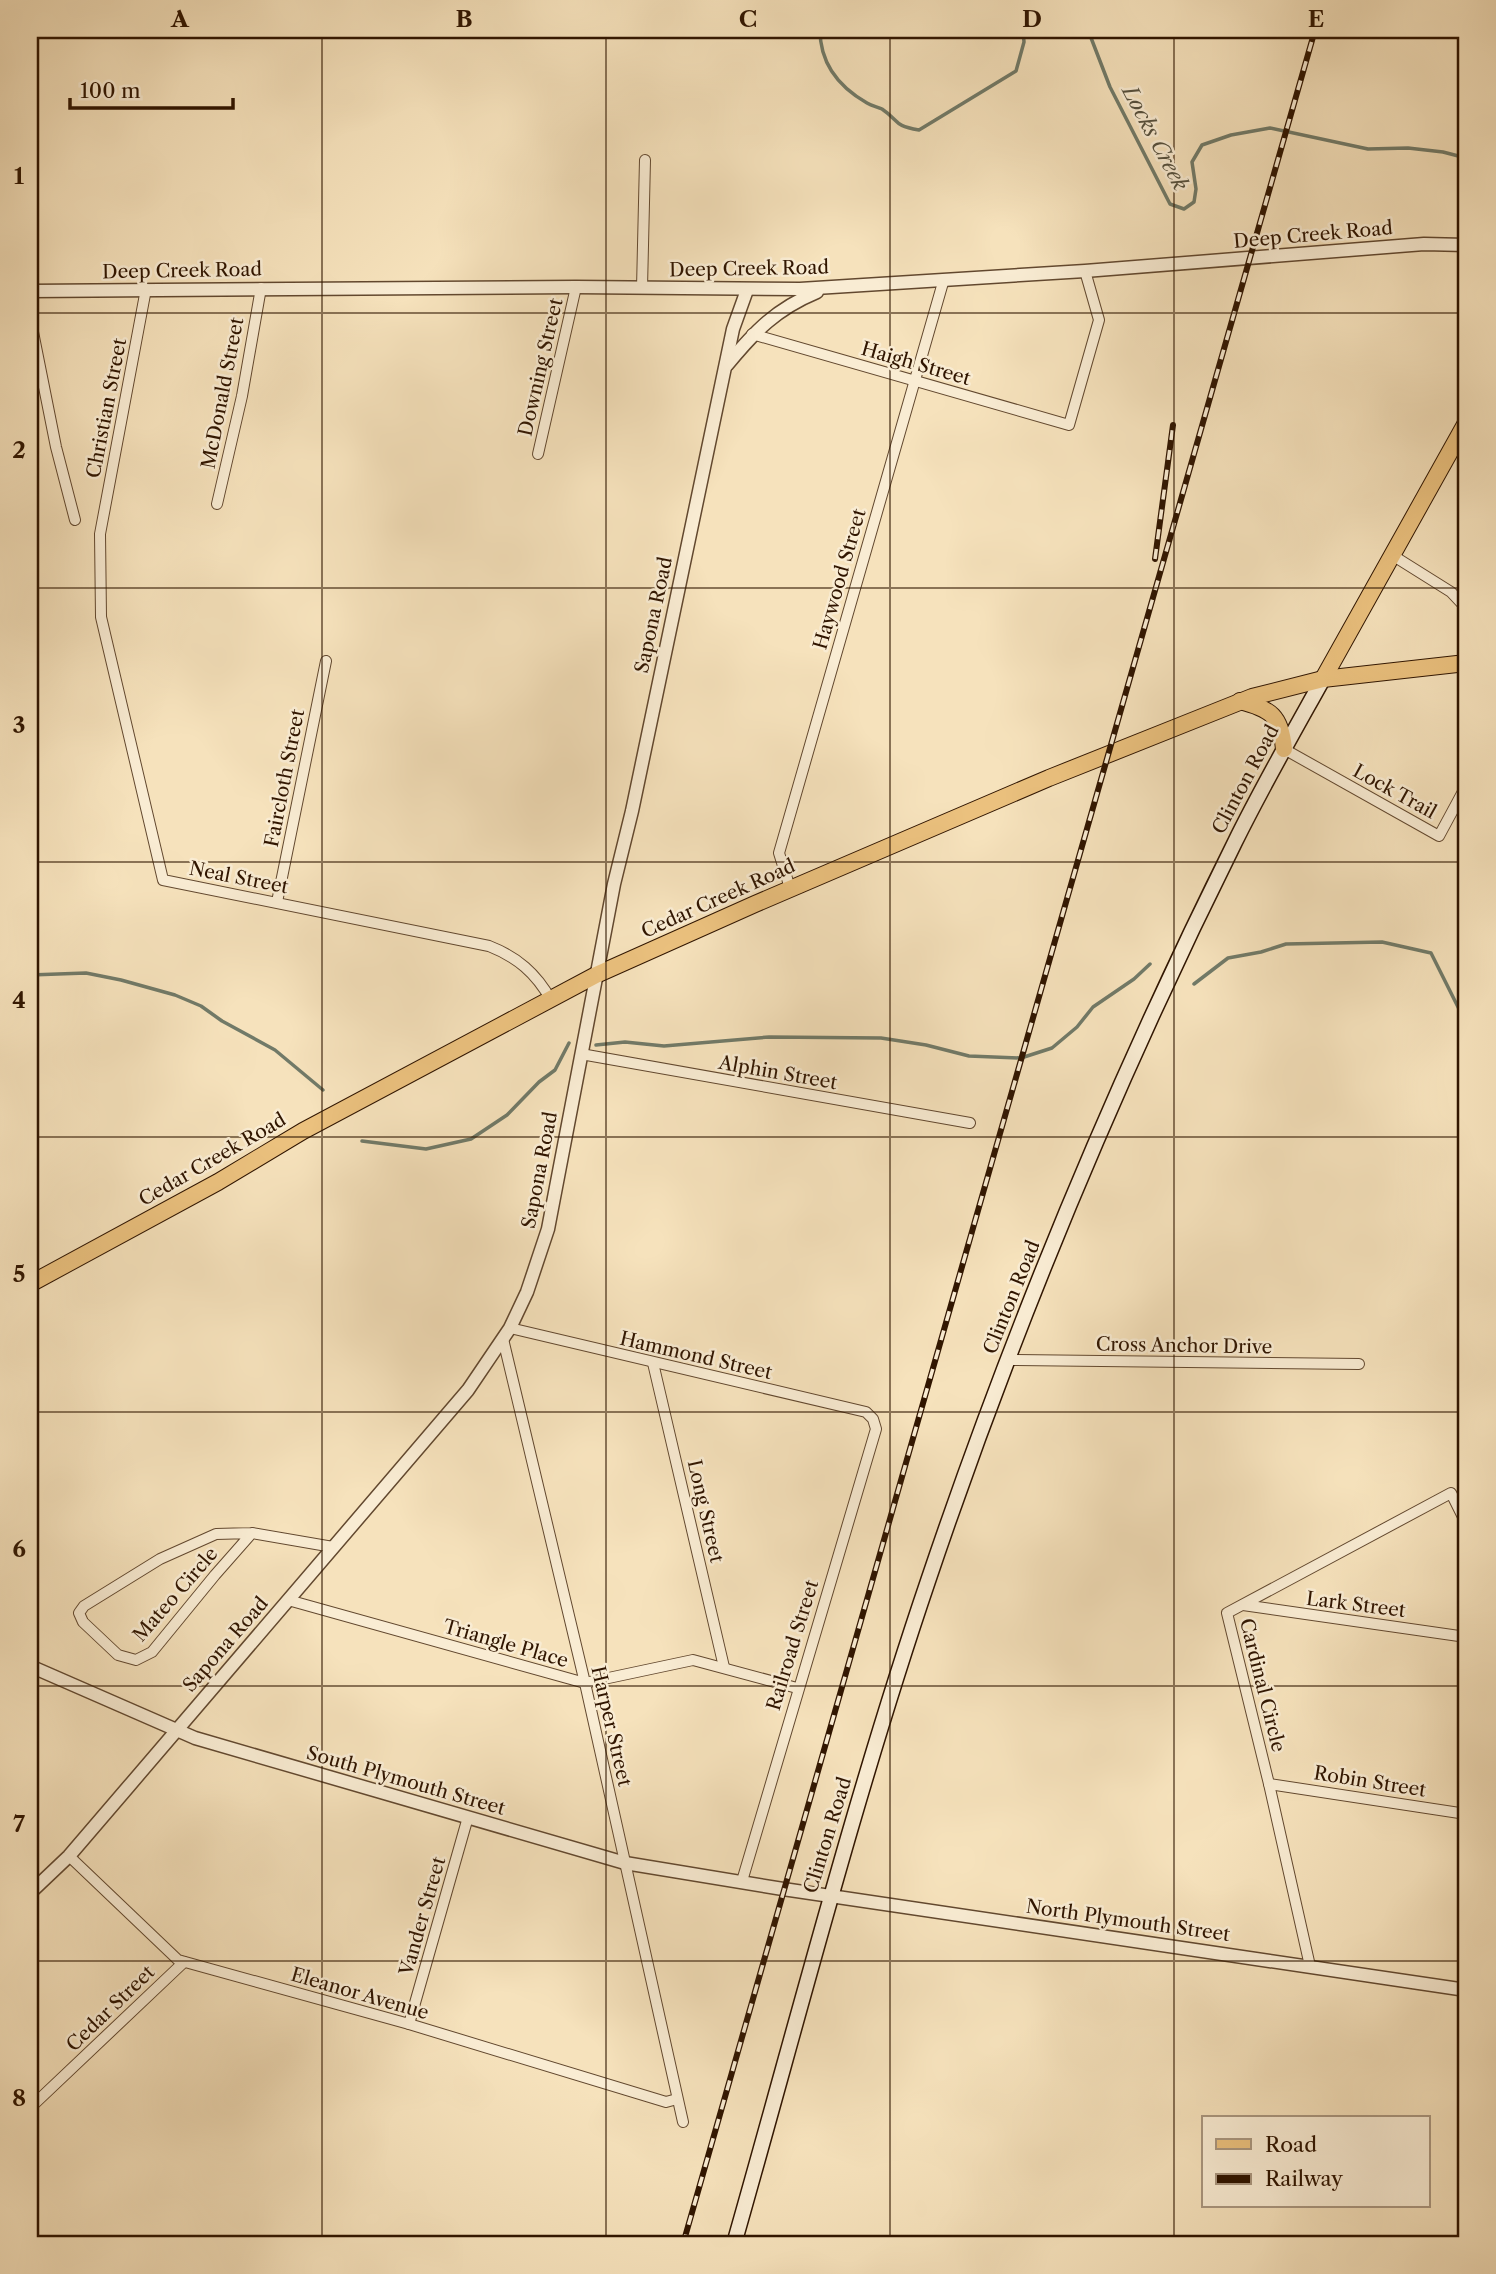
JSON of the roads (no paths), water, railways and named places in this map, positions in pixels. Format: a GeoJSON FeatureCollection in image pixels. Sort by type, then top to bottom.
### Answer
{"type":"FeatureCollection","features":[{"type":"Feature","properties":{"kind":"main road","name":"Clinton Road"},"geometry":{"type":"LineString","coordinates":[[734,2244],[831,1895],[927,1583],[1008,1360],[1087,1161],[1138,1045],[1237,838],[1466,423]]}},
{"type":"Feature","properties":{"kind":"main road","name":"Cedar Creek Road"},"geometry":{"type":"LineString","coordinates":[[30,1283],[218,1182],[303,1131],[596,975],[790,888],[1240,701],[1323,679],[1466,663]]}},
{"type":"Feature","properties":{"kind":"main road"},"geometry":{"type":"LineString","coordinates":[[1240,701],[1258,706],[1273,715],[1282,728],[1284,749]]}},
{"type":"Feature","properties":{"kind":"street"},"geometry":{"type":"LineString","coordinates":[[642,288],[645,160]]}},
{"type":"Feature","properties":{"kind":"street","name":"Deep Creek Road"},"geometry":{"type":"LineString","coordinates":[[30,291],[576,287],[747,290],[1085,271],[1424,244],[1466,245]]}},
{"type":"Feature","properties":{"kind":"street","name":"Haigh Street"},"geometry":{"type":"LineString","coordinates":[[752,334],[1069,425],[1099,320],[1085,271]]}},
{"type":"Feature","properties":{"kind":"street","name":"Haywood Street"},"geometry":{"type":"LineString","coordinates":[[790,888],[779,853],[944,279]]}},
{"type":"Feature","properties":{"kind":"street","name":"Downing Street"},"geometry":{"type":"LineString","coordinates":[[538,454],[576,287]]}},
{"type":"Feature","properties":{"kind":"street"},"geometry":{"type":"LineString","coordinates":[[724,368],[752,334],[776,313],[800,299],[830,287]]}},
{"type":"Feature","properties":{"kind":"street","name":"McDonald Street"},"geometry":{"type":"LineString","coordinates":[[217,504],[242,396],[261,288]]}},
{"type":"Feature","properties":{"kind":"street","name":"Christian Street"},"geometry":{"type":"LineString","coordinates":[[100,534],[146,289]]}},
{"type":"Feature","properties":{"kind":"street","name":"Sapona Road"},"geometry":{"type":"LineString","coordinates":[[30,1893],[69,1856],[468,1390],[507,1333],[527,1292],[548,1228],[596,975],[724,368],[733,329],[747,290]]}},
{"type":"Feature","properties":{"kind":"street"},"geometry":{"type":"LineString","coordinates":[[30,317],[56,447],[75,520]]}},
{"type":"Feature","properties":{"kind":"street","name":"Neal Street"},"geometry":{"type":"LineString","coordinates":[[100,534],[101,617],[163,880],[489,946],[522,963],[540,981],[551,1000]]}},
{"type":"Feature","properties":{"kind":"street"},"geometry":{"type":"LineString","coordinates":[[1392,555],[1451,592],[1466,608]]}},
{"type":"Feature","properties":{"kind":"street","name":"Faircloth Street"},"geometry":{"type":"LineString","coordinates":[[277,902],[326,661]]}},
{"type":"Feature","properties":{"kind":"street","name":"Lock Trail"},"geometry":{"type":"LineString","coordinates":[[1284,749],[1439,836],[1466,786]]}},
{"type":"Feature","properties":{"kind":"street","name":"Alphin Street"},"geometry":{"type":"LineString","coordinates":[[581,1054],[970,1123]]}},
{"type":"Feature","properties":{"kind":"street","name":"Hammond Street"},"geometry":{"type":"LineString","coordinates":[[507,1333],[866,1412],[873,1419]]}},
{"type":"Feature","properties":{"kind":"street","name":"Harper Street"},"geometry":{"type":"LineString","coordinates":[[507,1333],[682,2122]]}},
{"type":"Feature","properties":{"kind":"street","name":"Cross Anchor Drive"},"geometry":{"type":"LineString","coordinates":[[1008,1360],[1359,1364]]}},
{"type":"Feature","properties":{"kind":"street","name":"Long Street"},"geometry":{"type":"LineString","coordinates":[[653,1363],[724,1667]]}},
{"type":"Feature","properties":{"kind":"street","name":"Railroad Street"},"geometry":{"type":"LineString","coordinates":[[742,1881],[797,1688],[876,1429],[873,1419]]}},
{"type":"Feature","properties":{"kind":"street","name":"Cardinal Circle"},"geometry":{"type":"LineString","coordinates":[[1310,1966],[1227,1613],[1451,1493],[1466,1523]]}},
{"type":"Feature","properties":{"kind":"street","name":"Mateo Circle"},"geometry":{"type":"LineString","coordinates":[[252,1533],[152,1652],[136,1660],[118,1655],[83,1622],[79,1613],[84,1606],[160,1559],[216,1534],[252,1533],[333,1547]]}},
{"type":"Feature","properties":{"kind":"street","name":"Triangle Place"},"geometry":{"type":"LineString","coordinates":[[288,1600],[584,1683],[692,1660],[797,1688]]}},
{"type":"Feature","properties":{"kind":"street","name":"Lark Street"},"geometry":{"type":"LineString","coordinates":[[1242,1605],[1466,1637]]}},
{"type":"Feature","properties":{"kind":"street","name":"South Plymouth Street"},"geometry":{"type":"LineString","coordinates":[[30,1667],[176,1731],[625,1863],[783,1889]]}},
{"type":"Feature","properties":{"kind":"street","name":"Robin Street"},"geometry":{"type":"LineString","coordinates":[[1269,1784],[1466,1814]]}},
{"type":"Feature","properties":{"kind":"street","name":"Vander Street"},"geometry":{"type":"LineString","coordinates":[[409,2024],[468,1817]]}},
{"type":"Feature","properties":{"kind":"street","name":"Eleanor Avenue"},"geometry":{"type":"LineString","coordinates":[[69,1856],[178,1960],[409,2024],[666,2102],[677,2099]]}},
{"type":"Feature","properties":{"kind":"street","name":"North Plymouth Street"},"geometry":{"type":"LineString","coordinates":[[783,1889],[1466,1990]]}},
{"type":"Feature","properties":{"kind":"street","name":"Cedar Street"},"geometry":{"type":"LineString","coordinates":[[30,2108],[184,1962]]}},
{"type":"Feature","properties":{"kind":"waterway","name":"Locks Creek"},"geometry":{"type":"LineString","coordinates":[[820,30],[823,53],[840,82],[857,97],[882,109],[900,125],[919,130],[1016,71],[1024,42],[1023,30]]}},
{"type":"Feature","properties":{"kind":"waterway","name":"Locks Creek"},"geometry":{"type":"LineString","coordinates":[[1088,30],[1110,87],[1170,204],[1184,209],[1194,202],[1196,189],[1192,162],[1202,145],[1231,135],[1270,128],[1368,149],[1408,148],[1466,158]]}},
{"type":"Feature","properties":{"kind":"waterway"},"geometry":{"type":"LineString","coordinates":[[1194,984],[1228,958],[1286,944],[1382,942],[1431,953],[1466,1023]]}},
{"type":"Feature","properties":{"kind":"waterway"},"geometry":{"type":"LineString","coordinates":[[596,1045],[625,1042],[664,1046],[769,1037],[881,1038],[926,1045],[969,1056],[1021,1058],[1052,1048],[1077,1027],[1093,1007],[1134,979],[1150,964]]}},
{"type":"Feature","properties":{"kind":"waterway"},"geometry":{"type":"LineString","coordinates":[[30,975],[86,973],[175,995],[201,1006],[222,1021],[275,1050],[323,1090]]}},
{"type":"Feature","properties":{"kind":"waterway"},"geometry":{"type":"LineString","coordinates":[[362,1141],[426,1149],[471,1139],[507,1115],[539,1082],[555,1070],[569,1043]]}},
{"type":"Feature","properties":{"kind":"waterway","name":"Locks Creek"},"geometry":{"type":"LineString","coordinates":[[1466,1132],[1466,1176]]}},
{"type":"Feature","properties":{"kind":"railway"},"geometry":{"type":"LineString","coordinates":[[683,2244],[1315,30]]}},
{"type":"Feature","properties":{"kind":"railway"},"geometry":{"type":"LineString","coordinates":[[1155,559],[1173,425]]}}]}
